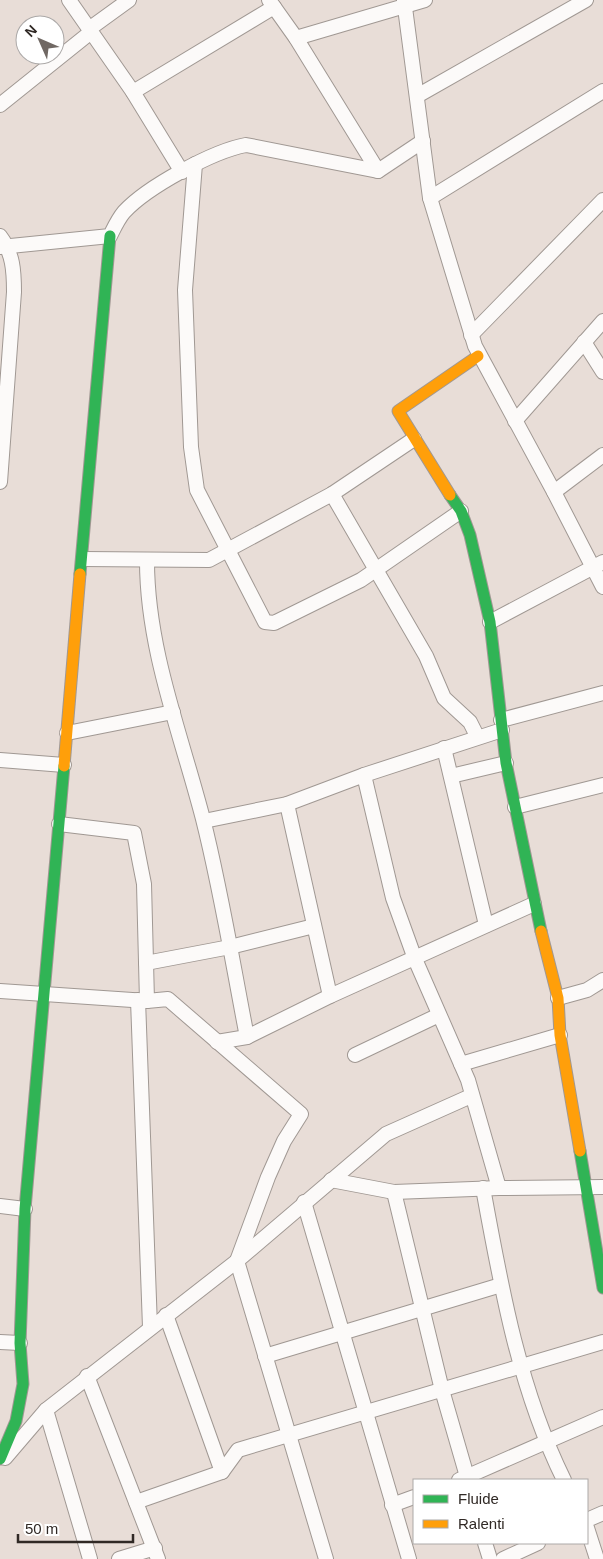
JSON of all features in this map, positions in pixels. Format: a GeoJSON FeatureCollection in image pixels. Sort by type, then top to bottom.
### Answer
{"type":"FeatureCollection","features":[{"type":"Feature","properties":{"kind":"street"},"geometry":{"type":"LineString","coordinates":[[69,0],[133,92],[182,172]]}},
{"type":"Feature","properties":{"kind":"street"},"geometry":{"type":"LineString","coordinates":[[0,105],[129,0]]}},
{"type":"Feature","properties":{"kind":"street"},"geometry":{"type":"LineString","coordinates":[[296,38],[404,4],[425,0]]}},
{"type":"Feature","properties":{"kind":"street"},"geometry":{"type":"LineString","coordinates":[[417,96],[586,0]]}},
{"type":"Feature","properties":{"kind":"street"},"geometry":{"type":"LineString","coordinates":[[133,92],[272,3],[296,38],[378,170]]}},
{"type":"Feature","properties":{"kind":"street"},"geometry":{"type":"LineString","coordinates":[[404,4],[430,198],[478,356],[598,566],[603,587]]}},
{"type":"Feature","properties":{"kind":"street"},"geometry":{"type":"LineString","coordinates":[[430,198],[603,91]]}},
{"type":"Feature","properties":{"kind":"street"},"geometry":{"type":"LineString","coordinates":[[0,1459],[16,1421],[23,1384],[20,1343],[25,1209],[110,236],[123,213],[157,187],[195,164],[246,145],[378,170],[423,141]]}},
{"type":"Feature","properties":{"kind":"street"},"geometry":{"type":"LineString","coordinates":[[195,164],[185,290],[191,447],[199,497],[230,550],[265,622],[269,624],[350,586],[461,511]]}},
{"type":"Feature","properties":{"kind":"street"},"geometry":{"type":"LineString","coordinates":[[471,335],[603,200]]}},
{"type":"Feature","properties":{"kind":"street"},"geometry":{"type":"LineString","coordinates":[[0,482],[14,292],[12,261],[2,243],[110,236]]}},
{"type":"Feature","properties":{"kind":"street"},"geometry":{"type":"LineString","coordinates":[[515,421],[603,321]]}},
{"type":"Feature","properties":{"kind":"street"},"geometry":{"type":"LineString","coordinates":[[584,342],[603,372]]}},
{"type":"Feature","properties":{"kind":"street"},"geometry":{"type":"LineString","coordinates":[[478,356],[400,408],[399,412],[414,439],[461,511],[470,535],[490,622],[506,763],[534,904],[558,998],[560,1035],[584,1187],[603,1288]]}},
{"type":"Feature","properties":{"kind":"street"},"geometry":{"type":"LineString","coordinates":[[83,559],[209,560],[332,494],[414,439]]}},
{"type":"Feature","properties":{"kind":"street"},"geometry":{"type":"LineString","coordinates":[[554,492],[603,455]]}},
{"type":"Feature","properties":{"kind":"street"},"geometry":{"type":"LineString","coordinates":[[332,494],[426,656],[444,698],[470,722],[477,736]]}},
{"type":"Feature","properties":{"kind":"street"},"geometry":{"type":"LineString","coordinates":[[147,561],[149,610],[173,712],[204,821],[247,1037]]}},
{"type":"Feature","properties":{"kind":"street"},"geometry":{"type":"LineString","coordinates":[[490,622],[598,566]]}},
{"type":"Feature","properties":{"kind":"street"},"geometry":{"type":"LineString","coordinates":[[204,821],[287,804],[477,736],[501,725],[603,693]]}},
{"type":"Feature","properties":{"kind":"street"},"geometry":{"type":"LineString","coordinates":[[67,733],[173,712]]}},
{"type":"Feature","properties":{"kind":"street"},"geometry":{"type":"LineString","coordinates":[[444,748],[486,924]]}},
{"type":"Feature","properties":{"kind":"street"},"geometry":{"type":"LineString","coordinates":[[0,760],[64,765]]}},
{"type":"Feature","properties":{"kind":"street"},"geometry":{"type":"LineString","coordinates":[[451,776],[506,763]]}},
{"type":"Feature","properties":{"kind":"street"},"geometry":{"type":"LineString","coordinates":[[364,775],[390,887],[415,960],[468,1080],[471,1096],[499,1188]]}},
{"type":"Feature","properties":{"kind":"street"},"geometry":{"type":"LineString","coordinates":[[515,807],[603,785]]}},
{"type":"Feature","properties":{"kind":"street"},"geometry":{"type":"LineString","coordinates":[[287,804],[330,996]]}},
{"type":"Feature","properties":{"kind":"street"},"geometry":{"type":"LineString","coordinates":[[59,824],[134,833],[144,884],[146,963],[143,1000],[150,1327]]}},
{"type":"Feature","properties":{"kind":"street"},"geometry":{"type":"LineString","coordinates":[[217,1042],[247,1037],[330,996],[415,960],[486,924],[534,904]]}},
{"type":"Feature","properties":{"kind":"street"},"geometry":{"type":"LineString","coordinates":[[146,963],[230,947],[314,926]]}},
{"type":"Feature","properties":{"kind":"street"},"geometry":{"type":"LineString","coordinates":[[558,998],[587,990],[603,980]]}},
{"type":"Feature","properties":{"kind":"street"},"geometry":{"type":"LineString","coordinates":[[0,991],[143,1000],[168,999],[301,1114],[284,1141],[268,1177],[237,1261],[326,1559]]}},
{"type":"Feature","properties":{"kind":"street"},"geometry":{"type":"LineString","coordinates":[[355,1055],[439,1015]]}},
{"type":"Feature","properties":{"kind":"street"},"geometry":{"type":"LineString","coordinates":[[461,1064],[560,1035]]}},
{"type":"Feature","properties":{"kind":"street"},"geometry":{"type":"LineString","coordinates":[[0,1464],[46,1410],[87,1376],[237,1261],[386,1134],[471,1096]]}},
{"type":"Feature","properties":{"kind":"street"},"geometry":{"type":"LineString","coordinates":[[331,1180],[394,1192],[484,1188],[603,1187]]}},
{"type":"Feature","properties":{"kind":"street"},"geometry":{"type":"LineString","coordinates":[[484,1188],[501,1285],[521,1366],[546,1441],[564,1479]]}},
{"type":"Feature","properties":{"kind":"street"},"geometry":{"type":"LineString","coordinates":[[394,1192],[465,1479],[603,1417]]}},
{"type":"Feature","properties":{"kind":"street"},"geometry":{"type":"LineString","coordinates":[[304,1202],[409,1559]]}},
{"type":"Feature","properties":{"kind":"street"},"geometry":{"type":"LineString","coordinates":[[0,1206],[25,1209]]}},
{"type":"Feature","properties":{"kind":"street"},"geometry":{"type":"LineString","coordinates":[[265,1356],[501,1285]]}},
{"type":"Feature","properties":{"kind":"street"},"geometry":{"type":"LineString","coordinates":[[166,1315],[222,1472]]}},
{"type":"Feature","properties":{"kind":"street"},"geometry":{"type":"LineString","coordinates":[[0,1342],[20,1343]]}},
{"type":"Feature","properties":{"kind":"street"},"geometry":{"type":"LineString","coordinates":[[136,1502],[222,1472],[238,1450],[603,1342]]}},
{"type":"Feature","properties":{"kind":"street"},"geometry":{"type":"LineString","coordinates":[[87,1376],[156,1553],[119,1559]]}},
{"type":"Feature","properties":{"kind":"street"},"geometry":{"type":"LineString","coordinates":[[46,1410],[90,1559]]}},
{"type":"Feature","properties":{"kind":"street"},"geometry":{"type":"LineString","coordinates":[[392,1505],[413,1497]]}},
{"type":"Feature","properties":{"kind":"street"},"geometry":{"type":"LineString","coordinates":[[588,1520],[603,1513]]}},
{"type":"Feature","properties":{"kind":"street"},"geometry":{"type":"LineString","coordinates":[[588,1531],[596,1559]]}},
{"type":"Feature","properties":{"kind":"street"},"geometry":{"type":"LineString","coordinates":[[485,1544],[490,1559]]}},
{"type":"Feature","properties":{"kind":"street"},"geometry":{"type":"LineString","coordinates":[[502,1559],[536,1544]]}},
{"type":"Feature","properties":{"kind":"traffic: fast"},"geometry":{"type":"LineString","coordinates":[[80,574],[110,236]]}},
{"type":"Feature","properties":{"kind":"traffic: fast"},"geometry":{"type":"LineString","coordinates":[[450,495],[461,511],[470,535],[490,622],[506,763],[541,931]]}},
{"type":"Feature","properties":{"kind":"traffic: fast"},"geometry":{"type":"LineString","coordinates":[[0,1459],[16,1421],[23,1384],[20,1343],[25,1209],[64,766]]}},
{"type":"Feature","properties":{"kind":"traffic: fast"},"geometry":{"type":"LineString","coordinates":[[580,1151],[603,1288]]}},
{"type":"Feature","properties":{"kind":"traffic: slow"},"geometry":{"type":"LineString","coordinates":[[450,495],[398,411],[478,356]]}},
{"type":"Feature","properties":{"kind":"traffic: slow"},"geometry":{"type":"LineString","coordinates":[[64,766],[80,574]]}},
{"type":"Feature","properties":{"kind":"traffic: slow"},"geometry":{"type":"LineString","coordinates":[[541,931],[558,998],[560,1035],[580,1151]]}}]}
